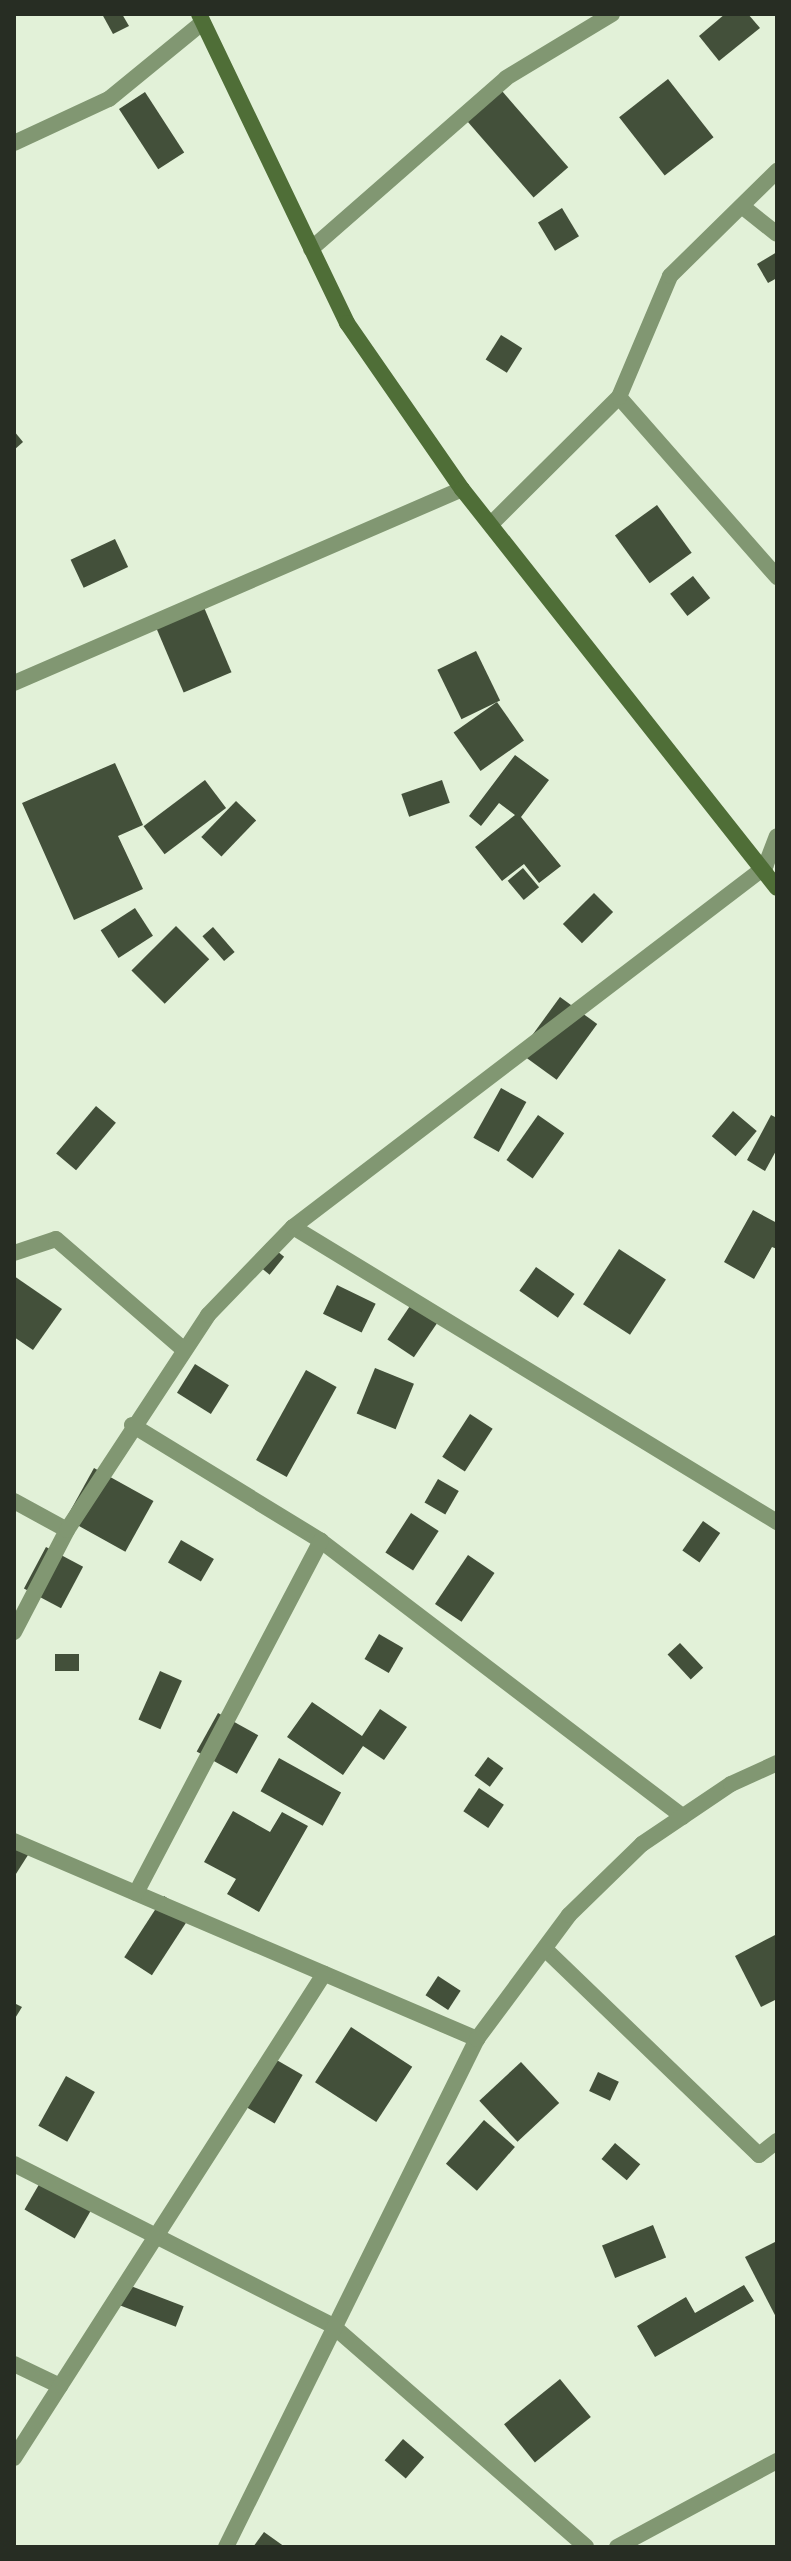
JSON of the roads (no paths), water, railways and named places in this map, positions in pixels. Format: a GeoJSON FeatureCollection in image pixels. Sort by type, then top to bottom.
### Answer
{"type":"FeatureCollection","features":[{"type":"Feature","properties":{"kind":"street"},"geometry":{"type":"LineString","coordinates":[[311,249],[506,78],[612,14]]}},
{"type":"Feature","properties":{"kind":"street"},"geometry":{"type":"LineString","coordinates":[[14,143],[109,99],[200,18],[347,323],[462,489],[765,867],[777,888]]}},
{"type":"Feature","properties":{"kind":"street"},"geometry":{"type":"LineString","coordinates":[[491,524],[619,397],[670,276],[777,171]]}},
{"type":"Feature","properties":{"kind":"street"},"geometry":{"type":"LineString","coordinates":[[743,207],[777,234]]}},
{"type":"Feature","properties":{"kind":"street"},"geometry":{"type":"LineString","coordinates":[[619,397],[777,577]]}},
{"type":"Feature","properties":{"kind":"street"},"geometry":{"type":"LineString","coordinates":[[14,683],[462,489]]}},
{"type":"Feature","properties":{"kind":"street"},"geometry":{"type":"LineString","coordinates":[[14,1632],[67,1530],[132,1425],[208,1315],[293,1227],[765,867],[777,836]]}},
{"type":"Feature","properties":{"kind":"street"},"geometry":{"type":"LineString","coordinates":[[293,1227],[777,1522]]}},
{"type":"Feature","properties":{"kind":"street"},"geometry":{"type":"LineString","coordinates":[[14,1253],[56,1239],[184,1350]]}},
{"type":"Feature","properties":{"kind":"street"},"geometry":{"type":"LineString","coordinates":[[132,1425],[321,1541],[683,1817]]}},
{"type":"Feature","properties":{"kind":"street"},"geometry":{"type":"LineString","coordinates":[[14,1501],[67,1530]]}},
{"type":"Feature","properties":{"kind":"street"},"geometry":{"type":"LineString","coordinates":[[136,1893],[321,1541]]}},
{"type":"Feature","properties":{"kind":"street"},"geometry":{"type":"LineString","coordinates":[[226,2547],[477,2039],[569,1915],[642,1844],[731,1784],[777,1763]]}},
{"type":"Feature","properties":{"kind":"street"},"geometry":{"type":"LineString","coordinates":[[14,1841],[477,2039]]}},
{"type":"Feature","properties":{"kind":"street"},"geometry":{"type":"LineString","coordinates":[[545,1949],[759,2155],[777,2141]]}},
{"type":"Feature","properties":{"kind":"street"},"geometry":{"type":"LineString","coordinates":[[14,2458],[159,2238],[324,1974]]}},
{"type":"Feature","properties":{"kind":"street"},"geometry":{"type":"LineString","coordinates":[[14,2164],[333,2326],[586,2547]]}},
{"type":"Feature","properties":{"kind":"street"},"geometry":{"type":"LineString","coordinates":[[14,2364],[60,2386]]}},
{"type":"Feature","properties":{"kind":"street"},"geometry":{"type":"LineString","coordinates":[[617,2547],[777,2461]]}}]}
